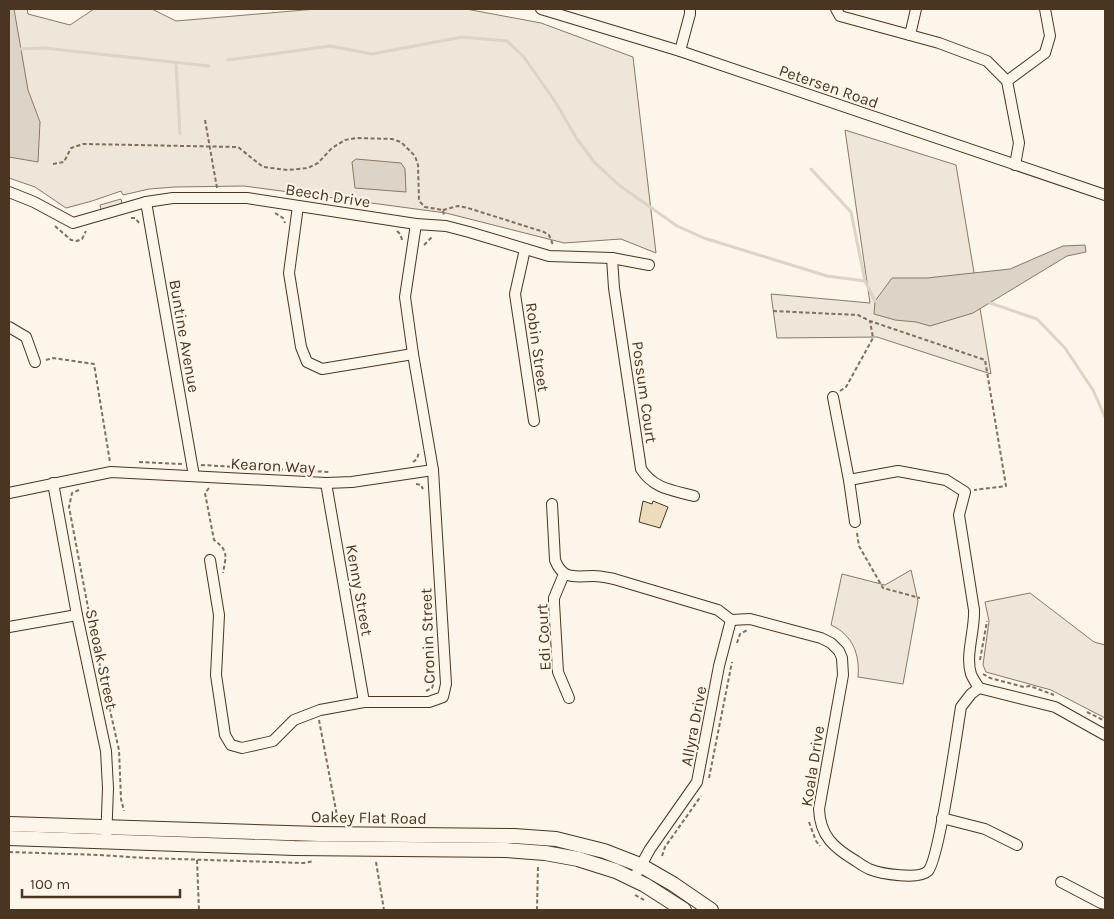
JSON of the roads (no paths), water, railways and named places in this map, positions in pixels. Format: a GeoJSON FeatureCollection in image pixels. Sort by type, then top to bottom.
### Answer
{"type":"FeatureCollection","features":[{"type":"Feature","properties":{"kind":"main road","name":"Oakey Flat Road"},"geometry":{"type":"LineString","coordinates":[[9,824],[319,834],[537,837],[588,846],[640,865],[673,884],[711,910]]}},
{"type":"Feature","properties":{"kind":"main road","name":"Oakey Flat Road"},"geometry":{"type":"LineString","coordinates":[[9,838],[334,849],[530,852],[578,859],[616,871],[633,887],[656,892],[684,910]]}},
{"type":"Feature","properties":{"kind":"street","name":"Petersen Road"},"geometry":{"type":"LineString","coordinates":[[541,9],[680,51],[1105,195]]}},
{"type":"Feature","properties":{"kind":"street"},"geometry":{"type":"LineString","coordinates":[[680,51],[690,9]]}},
{"type":"Feature","properties":{"kind":"street"},"geometry":{"type":"LineString","coordinates":[[836,9],[840,16],[939,42],[988,61],[1007,81],[1019,143],[1015,165]]}},
{"type":"Feature","properties":{"kind":"street"},"geometry":{"type":"LineString","coordinates":[[910,35],[916,9]]}},
{"type":"Feature","properties":{"kind":"street"},"geometry":{"type":"LineString","coordinates":[[1007,81],[1046,53],[1050,36],[1045,9]]}},
{"type":"Feature","properties":{"kind":"street","name":"Beech Drive"},"geometry":{"type":"LineString","coordinates":[[9,192],[34,202],[73,223],[146,202],[173,198],[247,198],[416,224],[446,226],[553,256],[612,258],[649,265]]}},
{"type":"Feature","properties":{"kind":"street","name":"Buntine Avenue"},"geometry":{"type":"LineString","coordinates":[[146,202],[194,476]]}},
{"type":"Feature","properties":{"kind":"street"},"geometry":{"type":"LineString","coordinates":[[298,206],[289,273],[301,347],[307,362],[322,369],[413,354]]}},
{"type":"Feature","properties":{"kind":"street","name":"Cronin Street"},"geometry":{"type":"LineString","coordinates":[[210,560],[219,614],[216,675],[225,735],[231,745],[242,748],[272,741],[294,720],[320,710],[364,702],[429,702],[443,697],[446,684],[433,470],[405,296],[416,224]]}},
{"type":"Feature","properties":{"kind":"street","name":"Robin Street"},"geometry":{"type":"LineString","coordinates":[[525,249],[515,294],[534,421]]}},
{"type":"Feature","properties":{"kind":"street","name":"Possum Court"},"geometry":{"type":"LineString","coordinates":[[612,258],[614,288],[641,469],[648,479],[659,486],[694,496]]}},
{"type":"Feature","properties":{"kind":"street"},"geometry":{"type":"LineString","coordinates":[[9,326],[26,337],[35,362]]}},
{"type":"Feature","properties":{"kind":"street"},"geometry":{"type":"LineString","coordinates":[[833,397],[855,522]]}},
{"type":"Feature","properties":{"kind":"street","name":"Kearon Way"},"geometry":{"type":"LineString","coordinates":[[9,493],[111,472],[326,483],[352,482],[433,470]]}},
{"type":"Feature","properties":{"kind":"street"},"geometry":{"type":"LineString","coordinates":[[849,480],[898,470],[946,480],[965,492],[959,515],[975,623],[970,667],[979,688],[1054,707],[1105,734]]}},
{"type":"Feature","properties":{"kind":"street","name":"Sheoak Street"},"geometry":{"type":"LineString","coordinates":[[53,483],[77,615],[106,751],[108,788],[106,842]]}},
{"type":"Feature","properties":{"kind":"street","name":"Kenny Street"},"geometry":{"type":"LineString","coordinates":[[326,483],[364,702]]}},
{"type":"Feature","properties":{"kind":"street"},"geometry":{"type":"LineString","coordinates":[[552,504],[554,560],[564,574]]}},
{"type":"Feature","properties":{"kind":"street","name":"Koala Drive"},"geometry":{"type":"LineString","coordinates":[[564,574],[571,577],[614,579],[718,610],[731,620],[750,619],[831,643],[839,651],[844,667],[819,809],[820,826],[831,842],[841,851],[869,869],[913,876],[919,875],[932,866],[961,707],[971,694],[979,688]]}},
{"type":"Feature","properties":{"kind":"street","name":"Edi Court"},"geometry":{"type":"LineString","coordinates":[[564,574],[554,598],[554,603],[558,672],[569,698]]}},
{"type":"Feature","properties":{"kind":"street"},"geometry":{"type":"LineString","coordinates":[[9,627],[77,615]]}},
{"type":"Feature","properties":{"kind":"street","name":"Allyra Drive"},"geometry":{"type":"LineString","coordinates":[[633,887],[640,865],[697,782],[719,666],[731,620]]}},
{"type":"Feature","properties":{"kind":"street"},"geometry":{"type":"LineString","coordinates":[[942,818],[984,829],[1017,845]]}},
{"type":"Feature","properties":{"kind":"street"},"geometry":{"type":"LineString","coordinates":[[1061,882],[1105,904]]}},
{"type":"Feature","properties":{"kind":"waterway"},"geometry":{"type":"LineString","coordinates":[[228,60],[330,46],[372,54],[462,37],[507,41],[524,57],[556,103],[577,139],[595,163],[619,185],[677,226],[704,238],[827,276],[865,281],[875,301]]}},
{"type":"Feature","properties":{"kind":"waterway"},"geometry":{"type":"LineString","coordinates":[[20,49],[44,48],[209,66]]}},
{"type":"Feature","properties":{"kind":"waterway"},"geometry":{"type":"LineString","coordinates":[[176,63],[180,134]]}},
{"type":"Feature","properties":{"kind":"waterway"},"geometry":{"type":"LineString","coordinates":[[811,169],[851,212],[865,281]]}},
{"type":"Feature","properties":{"kind":"waterway"},"geometry":{"type":"LineString","coordinates":[[990,303],[1037,319],[1065,348],[1093,390],[1105,417]]}}]}
